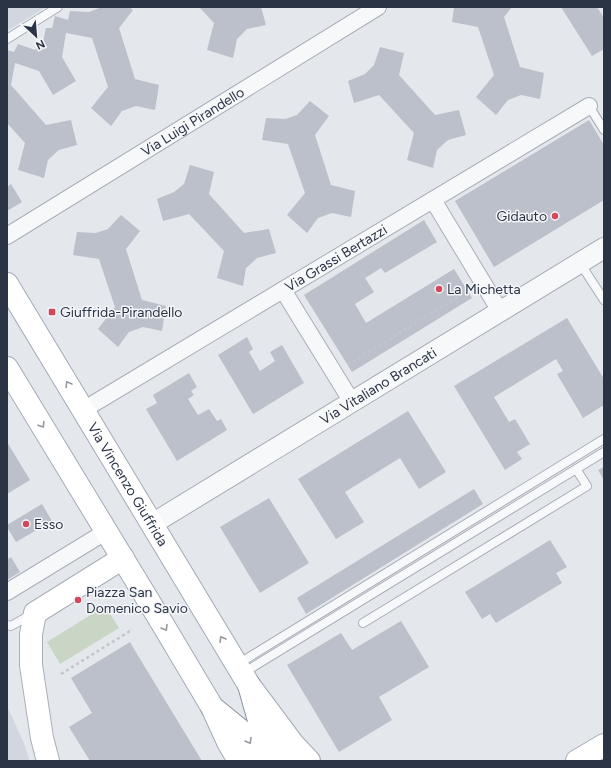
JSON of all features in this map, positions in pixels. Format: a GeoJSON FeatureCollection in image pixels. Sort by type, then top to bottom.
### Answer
{"type":"FeatureCollection","features":[{"type":"Feature","properties":{"kind":"main road","name":"Via Vincenzo Giuffrida"},"geometry":{"type":"LineString","coordinates":[[7,284],[243,674],[260,724],[292,755],[309,761]]}},
{"type":"Feature","properties":{"kind":"main road"},"geometry":{"type":"LineString","coordinates":[[7,368],[212,706],[228,742],[239,761]]}},
{"type":"Feature","properties":{"kind":"main road"},"geometry":{"type":"LineString","coordinates":[[48,761],[42,738],[31,665],[31,634],[35,613],[123,558]]}},
{"type":"Feature","properties":{"kind":"main road"},"geometry":{"type":"LineString","coordinates":[[212,706],[245,734],[261,761]]}},
{"type":"Feature","properties":{"kind":"main road"},"geometry":{"type":"LineString","coordinates":[[577,761],[604,745]]}},
{"type":"Feature","properties":{"kind":"street","name":"Via Luigi Pirandello"},"geometry":{"type":"LineString","coordinates":[[7,236],[378,7]]}},
{"type":"Feature","properties":{"kind":"street","name":"Via Grassi Bertazzi"},"geometry":{"type":"LineString","coordinates":[[83,410],[589,106]]}},
{"type":"Feature","properties":{"kind":"street"},"geometry":{"type":"LineString","coordinates":[[433,200],[500,311]]}},
{"type":"Feature","properties":{"kind":"street","name":"Via Vitaliano Brancati"},"geometry":{"type":"LineString","coordinates":[[152,524],[604,248]]}},
{"type":"Feature","properties":{"kind":"street"},"geometry":{"type":"LineString","coordinates":[[283,290],[352,402]]}},
{"type":"Feature","properties":{"kind":"street"},"geometry":{"type":"LineString","coordinates":[[7,592],[107,531]]}},
{"type":"Feature","properties":{"kind":"lane"},"geometry":{"type":"LineString","coordinates":[[7,39],[58,7]]}},
{"type":"Feature","properties":{"kind":"lane"},"geometry":{"type":"LineString","coordinates":[[589,106],[604,130]]}},
{"type":"Feature","properties":{"kind":"lane"},"geometry":{"type":"LineString","coordinates":[[580,262],[604,300]]}},
{"type":"Feature","properties":{"kind":"lane"},"geometry":{"type":"LineString","coordinates":[[243,674],[604,439]]}},
{"type":"Feature","properties":{"kind":"lane"},"geometry":{"type":"LineString","coordinates":[[243,674],[604,452]]}},
{"type":"Feature","properties":{"kind":"lane"},"geometry":{"type":"LineString","coordinates":[[363,623],[587,486],[576,469]]}},
{"type":"Feature","properties":{"kind":"lane"},"geometry":{"type":"LineString","coordinates":[[7,625],[11,626],[35,613]]}},
{"type":"Feature","properties":{"kind":"path"},"geometry":{"type":"LineString","coordinates":[[348,365],[467,291]]}},
{"type":"Feature","properties":{"kind":"path"},"geometry":{"type":"LineString","coordinates":[[60,674],[130,631]]}},
{"type":"Feature","properties":{"kind":"shaded area"},"geometry":{"type":"Polygon","coordinates":[[[7,7],[46,7],[7,31],[7,7]]]}},
{"type":"Feature","properties":{"kind":"shaded area"},"geometry":{"type":"Polygon","coordinates":[[[7,706],[23,741],[30,761],[7,761],[7,706]]]}},
{"type":"Feature","properties":{"kind":"green space"},"geometry":{"type":"Polygon","coordinates":[[[105,606],[119,628],[60,664],[47,642],[105,606]]]}},
{"type":"Feature","properties":{"kind":"building"},"geometry":{"type":"Polygon","coordinates":[[[102,7],[129,7],[133,10],[119,28],[135,79],[159,85],[155,110],[136,106],[122,111],[111,126],[91,108],[108,87],[92,38],[66,33],[62,57],[76,81],[53,95],[39,71],[15,63],[11,85],[46,125],[71,120],[77,145],[59,150],[48,160],[44,178],[18,170],[25,143],[7,123],[7,50],[14,52],[18,44],[35,50],[42,46],[46,28],[52,28],[55,16],[68,20],[70,11],[89,12],[102,7]]]}},
{"type":"Feature","properties":{"kind":"building"},"geometry":{"type":"Polygon","coordinates":[[[199,7],[261,7],[266,25],[247,29],[237,39],[233,58],[207,50],[214,23],[199,7]]]}},
{"type":"Feature","properties":{"kind":"building"},"geometry":{"type":"Polygon","coordinates":[[[454,7],[512,7],[504,17],[520,67],[544,73],[540,99],[521,95],[508,100],[496,115],[476,97],[494,75],[478,27],[452,22],[454,7]]]}},
{"type":"Feature","properties":{"kind":"building"},"geometry":{"type":"Polygon","coordinates":[[[561,7],[597,7],[604,18],[604,49],[592,56],[561,7]]]}},
{"type":"Feature","properties":{"kind":"building"},"geometry":{"type":"Polygon","coordinates":[[[380,47],[404,53],[399,75],[435,115],[459,110],[466,135],[448,140],[437,150],[433,168],[407,160],[414,133],[379,95],[354,103],[348,81],[365,74],[374,65],[380,47]]]}},
{"type":"Feature","properties":{"kind":"building"},"geometry":{"type":"Polygon","coordinates":[[[310,101],[329,116],[315,135],[331,185],[355,191],[351,217],[332,213],[318,218],[307,233],[287,215],[305,193],[288,144],[262,140],[266,118],[285,119],[297,115],[310,101]]]}},
{"type":"Feature","properties":{"kind":"building"},"geometry":{"type":"Polygon","coordinates":[[[589,120],[604,145],[604,200],[494,267],[455,201],[589,120]]]}},
{"type":"Feature","properties":{"kind":"building"},"geometry":{"type":"Polygon","coordinates":[[[190,165],[214,172],[209,194],[244,233],[269,229],[276,253],[257,258],[246,268],[243,286],[217,278],[224,251],[189,214],[163,221],[157,199],[174,192],[184,184],[190,165]]]}},
{"type":"Feature","properties":{"kind":"building"},"geometry":{"type":"Polygon","coordinates":[[[11,184],[22,202],[7,211],[7,187],[11,184]]]}},
{"type":"Feature","properties":{"kind":"building"},"geometry":{"type":"Polygon","coordinates":[[[121,215],[140,231],[126,249],[142,300],[166,306],[162,331],[143,327],[129,332],[118,347],[98,329],[115,307],[99,259],[73,255],[77,232],[96,233],[108,229],[121,215]]]}},
{"type":"Feature","properties":{"kind":"building"},"geometry":{"type":"Polygon","coordinates":[[[424,220],[437,242],[385,273],[381,268],[365,278],[374,292],[355,304],[366,323],[454,269],[472,298],[352,372],[304,295],[424,220]]]}},
{"type":"Feature","properties":{"kind":"building"},"geometry":{"type":"Polygon","coordinates":[[[567,318],[604,379],[604,405],[583,418],[557,374],[563,371],[556,359],[494,397],[509,422],[515,419],[530,444],[517,452],[522,459],[505,470],[454,386],[567,318]]]}},
{"type":"Feature","properties":{"kind":"building"},"geometry":{"type":"Polygon","coordinates":[[[247,337],[253,349],[249,352],[260,371],[275,361],[270,352],[282,345],[304,383],[253,414],[218,355],[247,337]]]}},
{"type":"Feature","properties":{"kind":"building"},"geometry":{"type":"Polygon","coordinates":[[[189,373],[197,387],[191,391],[194,395],[188,399],[198,415],[209,409],[217,421],[221,419],[227,430],[177,461],[146,409],[157,403],[153,395],[189,373]]]}},
{"type":"Feature","properties":{"kind":"building"},"geometry":{"type":"Polygon","coordinates":[[[408,411],[446,472],[419,489],[400,458],[345,492],[364,522],[336,539],[298,479],[408,411]]]}},
{"type":"Feature","properties":{"kind":"building"},"geometry":{"type":"Polygon","coordinates":[[[7,442],[30,480],[7,494],[7,442]]]}},
{"type":"Feature","properties":{"kind":"building"},"geometry":{"type":"Polygon","coordinates":[[[604,467],[604,480],[598,470],[604,467]]]}},
{"type":"Feature","properties":{"kind":"building"},"geometry":{"type":"Polygon","coordinates":[[[474,489],[483,504],[306,614],[297,598],[474,489]]]}},
{"type":"Feature","properties":{"kind":"building"},"geometry":{"type":"Polygon","coordinates":[[[269,498],[309,563],[260,593],[220,527],[269,498]]]}},
{"type":"Feature","properties":{"kind":"building"},"geometry":{"type":"Polygon","coordinates":[[[42,504],[52,521],[16,542],[7,525],[42,504]]]}},
{"type":"Feature","properties":{"kind":"building"},"geometry":{"type":"Polygon","coordinates":[[[550,540],[567,567],[556,573],[562,583],[496,623],[490,614],[482,619],[465,592],[550,540]]]}},
{"type":"Feature","properties":{"kind":"building"},"geometry":{"type":"Polygon","coordinates":[[[11,557],[20,572],[7,580],[7,560],[11,557]]]}},
{"type":"Feature","properties":{"kind":"building"},"geometry":{"type":"Polygon","coordinates":[[[401,621],[429,667],[379,697],[392,720],[339,752],[287,665],[341,633],[352,650],[401,621]]]}},
{"type":"Feature","properties":{"kind":"building"},"geometry":{"type":"Polygon","coordinates":[[[130,642],[202,761],[90,761],[69,727],[92,713],[71,678],[130,642]]]}},
{"type":"Feature","properties":{"kind":"place","name":"Gidauto"},"geometry":{"type":"Point","coordinates":[555,216]}},
{"type":"Feature","properties":{"kind":"place","name":"La Michetta"},"geometry":{"type":"Point","coordinates":[439,289]}},
{"type":"Feature","properties":{"kind":"place","name":"Giuffrida-Pirandello"},"geometry":{"type":"Point","coordinates":[52,312]}},
{"type":"Feature","properties":{"kind":"place","name":"Esso"},"geometry":{"type":"Point","coordinates":[26,524]}},
{"type":"Feature","properties":{"kind":"place","name":"Piazza San Domenico Savio"},"geometry":{"type":"Point","coordinates":[78,600]}}]}
